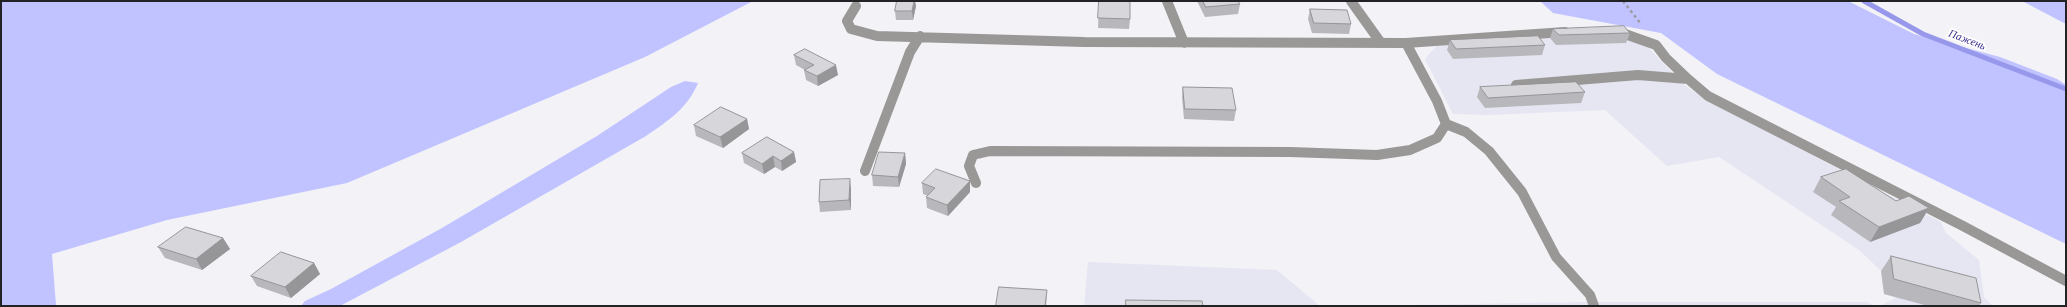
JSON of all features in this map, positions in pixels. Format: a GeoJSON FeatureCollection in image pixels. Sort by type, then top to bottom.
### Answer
{"type":"FeatureCollection","features":[{"type":"Feature","properties":{"kind":"street"},"geometry":{"type":"LineString","coordinates":[[1167,1],[1184,43]]}},
{"type":"Feature","properties":{"kind":"street"},"geometry":{"type":"LineString","coordinates":[[1351,1],[1381,43]]}},
{"type":"Feature","properties":{"kind":"street"},"geometry":{"type":"LineString","coordinates":[[856,6],[847,21],[851,29],[877,36],[920,36],[1084,42],[1406,43],[1433,40],[1572,32]]}},
{"type":"Feature","properties":{"kind":"street"},"geometry":{"type":"LineString","coordinates":[[1609,33],[1625,34],[1656,45],[1666,58],[1688,79],[1715,100],[1956,222],[2066,281]]}},
{"type":"Feature","properties":{"kind":"street"},"geometry":{"type":"LineString","coordinates":[[865,171],[910,52],[920,36]]}},
{"type":"Feature","properties":{"kind":"street"},"geometry":{"type":"LineString","coordinates":[[1406,43],[1437,101],[1446,124],[1466,132],[1489,151],[1522,192],[1556,257],[1590,295],[1594,306]]}},
{"type":"Feature","properties":{"kind":"street"},"geometry":{"type":"LineString","coordinates":[[1514,85],[1638,75],[1688,79]]}},
{"type":"Feature","properties":{"kind":"street"},"geometry":{"type":"LineString","coordinates":[[976,183],[970,166],[973,155],[990,151],[1282,152],[1377,155],[1410,150],[1437,138],[1446,124]]}},
{"type":"Feature","properties":{"kind":"path"},"geometry":{"type":"LineString","coordinates":[[1623,1],[1642,26]]}},
{"type":"Feature","properties":{"kind":"shaded area"},"geometry":{"type":"Polygon","coordinates":[[[1,1],[753,1],[645,57],[347,183],[167,220],[52,254],[56,305],[59,306],[1,306],[1,1]]]}},
{"type":"Feature","properties":{"kind":"shaded area"},"geometry":{"type":"Polygon","coordinates":[[[1540,1],[1848,1],[1914,34],[2000,57],[2057,79],[2066,85],[2066,244],[1717,74],[1661,33],[1553,13],[1540,1]]]}},
{"type":"Feature","properties":{"kind":"shaded area"},"geometry":{"type":"Polygon","coordinates":[[[2022,1],[2066,1],[2066,24],[2022,1]]]}},
{"type":"Feature","properties":{"kind":"shaded area"},"geometry":{"type":"Polygon","coordinates":[[[1620,36],[1646,45],[1683,84],[1706,100],[1941,222],[1946,233],[1979,260],[1984,297],[1993,306],[1879,306],[1896,298],[1884,294],[1881,271],[1859,250],[1719,157],[1667,166],[1605,110],[1488,115],[1453,114],[1425,59],[1439,43],[1620,36]]]}},
{"type":"Feature","properties":{"kind":"shaded area"},"geometry":{"type":"Polygon","coordinates":[[[685,81],[698,83],[694,92],[683,107],[670,119],[646,136],[461,242],[340,306],[301,306],[305,301],[331,289],[442,228],[597,136],[671,87],[685,81]]]}},
{"type":"Feature","properties":{"kind":"shaded area"},"geometry":{"type":"Polygon","coordinates":[[[1088,262],[1277,270],[1320,306],[1084,306],[1088,262]]]}},
{"type":"Feature","properties":{"kind":"shaded area"},"geometry":{"type":"Polygon","coordinates":[[[1584,302],[1867,302],[1875,306],[1354,306],[1584,302]]]}},
{"type":"Feature","properties":{"kind":"building"},"geometry":{"type":"Polygon","coordinates":[[[897,1],[914,1],[912,11],[895,11],[897,1]]]}},
{"type":"Feature","properties":{"kind":"building"},"geometry":{"type":"Polygon","coordinates":[[[1099,1],[1130,1],[1130,19],[1098,18],[1099,1]]]}},
{"type":"Feature","properties":{"kind":"building"},"geometry":{"type":"Polygon","coordinates":[[[1203,1],[1238,1],[1240,4],[1206,7],[1203,1]]]}},
{"type":"Feature","properties":{"kind":"building"},"geometry":{"type":"Polygon","coordinates":[[[1310,9],[1347,10],[1351,24],[1314,23],[1310,9]]]}},
{"type":"Feature","properties":{"kind":"building"},"geometry":{"type":"Polygon","coordinates":[[[1624,26],[1630,33],[1559,35],[1553,29],[1624,26]]]}},
{"type":"Feature","properties":{"kind":"building"},"geometry":{"type":"Polygon","coordinates":[[[1538,36],[1545,45],[1456,49],[1450,40],[1538,36]]]}},
{"type":"Feature","properties":{"kind":"building"},"geometry":{"type":"Polygon","coordinates":[[[805,49],[836,65],[817,76],[804,70],[814,65],[794,55],[805,49]]]}},
{"type":"Feature","properties":{"kind":"building"},"geometry":{"type":"Polygon","coordinates":[[[1576,82],[1585,92],[1488,98],[1480,87],[1576,82]]]}},
{"type":"Feature","properties":{"kind":"building"},"geometry":{"type":"Polygon","coordinates":[[[1183,87],[1232,88],[1236,110],[1185,109],[1183,87]]]}},
{"type":"Feature","properties":{"kind":"building"},"geometry":{"type":"Polygon","coordinates":[[[721,107],[747,119],[720,137],[694,125],[721,107]]]}},
{"type":"Feature","properties":{"kind":"building"},"geometry":{"type":"Polygon","coordinates":[[[767,137],[794,152],[781,161],[773,156],[762,164],[742,153],[767,137]]]}},
{"type":"Feature","properties":{"kind":"building"},"geometry":{"type":"Polygon","coordinates":[[[879,152],[905,153],[898,177],[872,175],[879,152]]]}},
{"type":"Feature","properties":{"kind":"building"},"geometry":{"type":"Polygon","coordinates":[[[936,169],[970,181],[947,205],[926,197],[935,188],[922,183],[936,169]]]}},
{"type":"Feature","properties":{"kind":"building"},"geometry":{"type":"Polygon","coordinates":[[[1846,169],[1896,201],[1909,196],[1929,208],[1879,227],[1839,201],[1850,197],[1821,177],[1846,169]]]}},
{"type":"Feature","properties":{"kind":"building"},"geometry":{"type":"Polygon","coordinates":[[[850,179],[849,200],[819,202],[820,180],[850,179]]]}},
{"type":"Feature","properties":{"kind":"building"},"geometry":{"type":"Polygon","coordinates":[[[186,227],[223,238],[196,259],[158,247],[186,227]]]}},
{"type":"Feature","properties":{"kind":"building"},"geometry":{"type":"Polygon","coordinates":[[[281,252],[314,263],[285,287],[251,276],[281,252]]]}},
{"type":"Feature","properties":{"kind":"building"},"geometry":{"type":"Polygon","coordinates":[[[1891,256],[1976,278],[1981,303],[1894,279],[1891,256]]]}},
{"type":"Feature","properties":{"kind":"building"},"geometry":{"type":"Polygon","coordinates":[[[999,287],[1047,290],[1045,306],[996,306],[999,287]]]}},
{"type":"Feature","properties":{"kind":"building"},"geometry":{"type":"Polygon","coordinates":[[[1126,300],[1202,301],[1203,306],[1126,306],[1126,300]]]}},
{"type":"Feature","properties":{"kind":"waterway","name":"Пажень"},"geometry":{"type":"LineString","coordinates":[[1864,1],[1923,34],[2066,89]]}}]}
